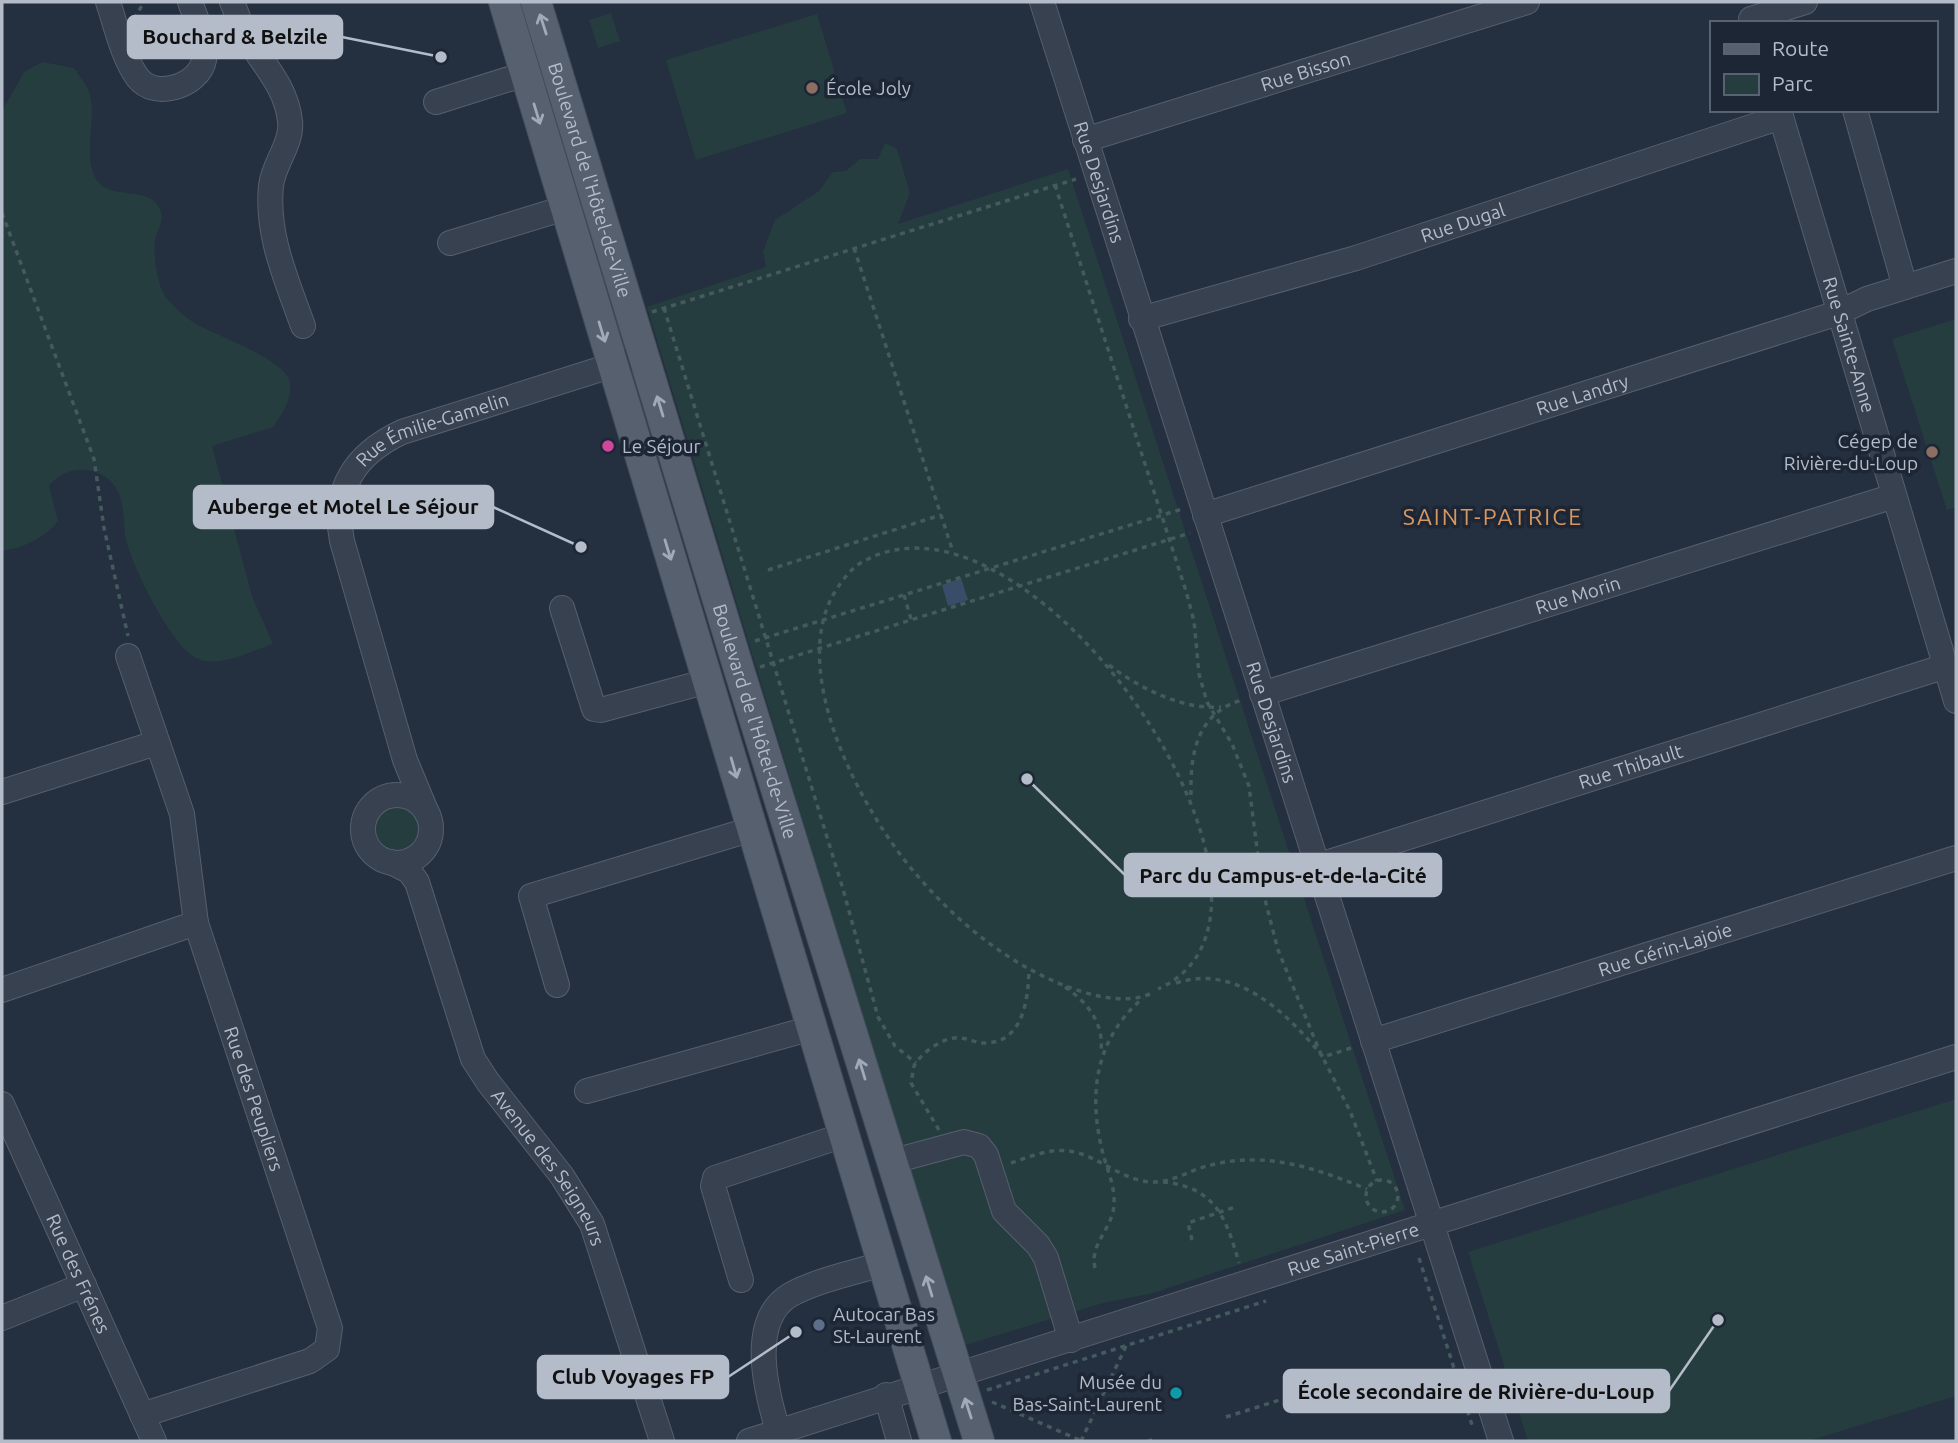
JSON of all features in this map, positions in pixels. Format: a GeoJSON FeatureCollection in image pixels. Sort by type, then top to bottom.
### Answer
{"type":"FeatureCollection","features":[{"type":"Feature","properties":{"kind":"main road","name":"Boulevard de l'Hôtel-de-Ville"},"geometry":{"type":"LineString","coordinates":[[503,2],[936,1441]]}},
{"type":"Feature","properties":{"kind":"main road","name":"Boulevard de l'Hôtel-de-Ville"},"geometry":{"type":"LineString","coordinates":[[536,2],[890,1162],[965,1388],[979,1441]]}},
{"type":"Feature","properties":{"kind":"street"},"geometry":{"type":"LineString","coordinates":[[108,2],[135,72],[147,86],[156,90],[178,86],[198,74],[205,55],[190,2]]}},
{"type":"Feature","properties":{"kind":"street"},"geometry":{"type":"LineString","coordinates":[[232,2],[248,39],[275,76],[290,118],[288,136],[271,187],[272,226],[303,326]]}},
{"type":"Feature","properties":{"kind":"street","name":"Rue Desjardins"},"geometry":{"type":"LineString","coordinates":[[1042,2],[1094,173],[1501,1441]]}},
{"type":"Feature","properties":{"kind":"street","name":"Rue Bisson"},"geometry":{"type":"LineString","coordinates":[[1085,140],[1527,2]]}},
{"type":"Feature","properties":{"kind":"street"},"geometry":{"type":"LineString","coordinates":[[1749,14],[1805,2]]}},
{"type":"Feature","properties":{"kind":"street"},"geometry":{"type":"LineString","coordinates":[[201,34],[229,42],[248,39]]}},
{"type":"Feature","properties":{"kind":"street"},"geometry":{"type":"LineString","coordinates":[[436,102],[525,74]]}},
{"type":"Feature","properties":{"kind":"street"},"geometry":{"type":"LineString","coordinates":[[1857,112],[1905,287]]}},
{"type":"Feature","properties":{"kind":"street","name":"Rue Sainte-Anne"},"geometry":{"type":"LineString","coordinates":[[1780,113],[1956,701]]}},
{"type":"Feature","properties":{"kind":"street","name":"Rue Dugal"},"geometry":{"type":"LineString","coordinates":[[1141,319],[1356,258],[1780,113]]}},
{"type":"Feature","properties":{"kind":"street"},"geometry":{"type":"LineString","coordinates":[[450,243],[565,208]]}},
{"type":"Feature","properties":{"kind":"street","name":"Rue Landry"},"geometry":{"type":"LineString","coordinates":[[1205,515],[1839,313],[1867,299],[1956,271]]}},
{"type":"Feature","properties":{"kind":"street","name":"Rue Émilie-Gamelin"},"geometry":{"type":"LineString","coordinates":[[428,824],[405,760],[339,526],[341,498],[353,469],[365,454],[402,432],[645,355]]}},
{"type":"Feature","properties":{"kind":"street","name":"Rue Morin"},"geometry":{"type":"LineString","coordinates":[[1262,694],[1894,496]]}},
{"type":"Feature","properties":{"kind":"street"},"geometry":{"type":"LineString","coordinates":[[562,608],[594,709],[601,710],[708,681]]}},
{"type":"Feature","properties":{"kind":"street","name":"Rue des Peupliers"},"geometry":{"type":"LineString","coordinates":[[128,656],[182,814],[196,923],[330,1328],[330,1339],[321,1355],[310,1361],[142,1415]]}},
{"type":"Feature","properties":{"kind":"street","name":"Rue Thibault"},"geometry":{"type":"LineString","coordinates":[[1317,866],[1946,666]]}},
{"type":"Feature","properties":{"kind":"street"},"geometry":{"type":"LineString","coordinates":[[2,792],[156,743]]}},
{"type":"Feature","properties":{"kind":"street"},"geometry":{"type":"LineString","coordinates":[[379,799],[401,795],[418,803],[428,824],[419,854],[409,861],[391,862],[377,857],[364,839],[365,817],[379,799],[402,777],[405,760]]}},
{"type":"Feature","properties":{"kind":"street","name":"Avenue des Seigneurs"},"geometry":{"type":"LineString","coordinates":[[421,899],[420,880],[428,824]]}},
{"type":"Feature","properties":{"kind":"street"},"geometry":{"type":"LineString","coordinates":[[557,985],[531,896],[752,830]]}},
{"type":"Feature","properties":{"kind":"street","name":"Rue Gérin-Lajoie"},"geometry":{"type":"LineString","coordinates":[[1373,1041],[1956,858]]}},
{"type":"Feature","properties":{"kind":"street","name":"Avenue des Seigneurs"},"geometry":{"type":"LineString","coordinates":[[391,862],[413,876],[473,1059],[562,1176],[592,1224],[662,1441]]}},
{"type":"Feature","properties":{"kind":"street"},"geometry":{"type":"LineString","coordinates":[[2,989],[196,923]]}},
{"type":"Feature","properties":{"kind":"street"},"geometry":{"type":"LineString","coordinates":[[587,1091],[812,1028]]}},
{"type":"Feature","properties":{"kind":"street","name":"Rue Saint-Pierre"},"geometry":{"type":"LineString","coordinates":[[749,1441],[919,1385],[965,1388],[1071,1340],[1245,1285],[1435,1235],[1956,1058]]}},
{"type":"Feature","properties":{"kind":"street","name":"Rue des Frénes"},"geometry":{"type":"LineString","coordinates":[[2,1104],[155,1441]]}},
{"type":"Feature","properties":{"kind":"street"},"geometry":{"type":"LineString","coordinates":[[741,1280],[713,1186],[715,1178],[844,1135]]}},
{"type":"Feature","properties":{"kind":"street"},"geometry":{"type":"LineString","coordinates":[[890,1162],[964,1142],[979,1146],[1004,1211],[1038,1245],[1046,1258],[1071,1340]]}},
{"type":"Feature","properties":{"kind":"street"},"geometry":{"type":"LineString","coordinates":[[778,1431],[763,1369],[773,1314],[791,1295],[882,1264]]}},
{"type":"Feature","properties":{"kind":"street"},"geometry":{"type":"LineString","coordinates":[[2,1318],[84,1285]]}},
{"type":"Feature","properties":{"kind":"street"},"geometry":{"type":"LineString","coordinates":[[886,1395],[900,1441]]}},
{"type":"Feature","properties":{"kind":"path"},"geometry":{"type":"LineString","coordinates":[[144,2],[136,16],[135,25],[158,27],[169,32],[169,57]]}},
{"type":"Feature","properties":{"kind":"path"},"geometry":{"type":"LineString","coordinates":[[153,37],[158,27]]}},
{"type":"Feature","properties":{"kind":"path"},"geometry":{"type":"LineString","coordinates":[[634,318],[1094,173]]}},
{"type":"Feature","properties":{"kind":"path"},"geometry":{"type":"LineString","coordinates":[[1055,185],[1163,515],[1194,621],[1199,674],[1209,707],[1232,744],[1249,786],[1260,877],[1278,950],[1323,1057],[1350,1111],[1377,1181]]}},
{"type":"Feature","properties":{"kind":"path"},"geometry":{"type":"LineString","coordinates":[[2,213],[94,459],[107,541],[128,634],[128,656]]}},
{"type":"Feature","properties":{"kind":"path"},"geometry":{"type":"LineString","coordinates":[[854,248],[953,552]]}},
{"type":"Feature","properties":{"kind":"path"},"geometry":{"type":"LineString","coordinates":[[664,308],[843,889],[878,1017],[895,1046],[916,1063]]}},
{"type":"Feature","properties":{"kind":"path"},"geometry":{"type":"LineString","coordinates":[[768,570],[941,515]]}},
{"type":"Feature","properties":{"kind":"path"},"geometry":{"type":"LineString","coordinates":[[744,643],[1163,515],[1205,515]]}},
{"type":"Feature","properties":{"kind":"path"},"geometry":{"type":"LineString","coordinates":[[740,673],[1170,539],[1205,515]]}},
{"type":"Feature","properties":{"kind":"path"},"geometry":{"type":"LineString","coordinates":[[901,550],[953,552],[989,570],[1052,611],[1103,660],[1147,718],[1185,784],[1191,800],[1209,876],[1208,926],[1202,944],[1186,972],[1175,982],[1141,998],[1113,998],[1059,983],[1029,970],[952,912],[917,875],[881,828],[838,739],[825,694],[820,648],[824,619],[839,584],[851,570],[867,559],[901,550]]}},
{"type":"Feature","properties":{"kind":"path"},"geometry":{"type":"LineString","coordinates":[[904,595],[911,619]]}},
{"type":"Feature","properties":{"kind":"path"},"geometry":{"type":"LineString","coordinates":[[1103,660],[1145,687],[1181,702],[1223,707]]}},
{"type":"Feature","properties":{"kind":"path"},"geometry":{"type":"LineString","coordinates":[[1191,800],[1196,750],[1206,723],[1223,707],[1262,694]]}},
{"type":"Feature","properties":{"kind":"path"},"geometry":{"type":"LineString","coordinates":[[1260,877],[1317,866]]}},
{"type":"Feature","properties":{"kind":"path"},"geometry":{"type":"LineString","coordinates":[[945,1147],[941,1134],[911,1083],[916,1063],[945,1040],[957,1037],[989,1043],[1009,1033],[1024,1014],[1029,970]]}},
{"type":"Feature","properties":{"kind":"path"},"geometry":{"type":"LineString","coordinates":[[1158,989],[1201,979],[1239,986],[1271,1002],[1323,1057]]}},
{"type":"Feature","properties":{"kind":"path"},"geometry":{"type":"LineString","coordinates":[[1059,983],[1084,1002],[1097,1022],[1102,1042],[1096,1126],[1114,1191],[1114,1208],[1112,1218],[1094,1249],[1095,1268]]}},
{"type":"Feature","properties":{"kind":"path"},"geometry":{"type":"LineString","coordinates":[[1100,1059],[1109,1037],[1119,1023],[1150,994]]}},
{"type":"Feature","properties":{"kind":"path"},"geometry":{"type":"LineString","coordinates":[[1323,1057],[1373,1041]]}},
{"type":"Feature","properties":{"kind":"path"},"geometry":{"type":"LineString","coordinates":[[990,1171],[1031,1156],[1060,1150],[1080,1154],[1131,1178],[1189,1187],[1209,1198],[1220,1212],[1245,1285]]}},
{"type":"Feature","properties":{"kind":"path"},"geometry":{"type":"LineString","coordinates":[[1157,1182],[1209,1165],[1252,1159],[1308,1166],[1367,1189]]}},
{"type":"Feature","properties":{"kind":"path"},"geometry":{"type":"LineString","coordinates":[[1367,1189],[1377,1181]]}},
{"type":"Feature","properties":{"kind":"path"},"geometry":{"type":"LineString","coordinates":[[1367,1189],[1367,1203],[1375,1212],[1387,1212],[1396,1205],[1398,1193],[1394,1185],[1377,1181]]}},
{"type":"Feature","properties":{"kind":"path"},"geometry":{"type":"LineString","coordinates":[[1396,1205],[1405,1210]]}},
{"type":"Feature","properties":{"kind":"path"},"geometry":{"type":"LineString","coordinates":[[1192,1240],[1188,1223],[1235,1207]]}},
{"type":"Feature","properties":{"kind":"path"},"geometry":{"type":"LineString","coordinates":[[1435,1235],[1417,1253],[1476,1440]]}},
{"type":"Feature","properties":{"kind":"path"},"geometry":{"type":"LineString","coordinates":[[965,1388],[1126,1346],[1278,1297]]}},
{"type":"Feature","properties":{"kind":"path"},"geometry":{"type":"LineString","coordinates":[[965,1388],[1081,1441],[1126,1346]]}},
{"type":"Feature","properties":{"kind":"path"},"geometry":{"type":"LineString","coordinates":[[1226,1417],[1283,1399]]}},
{"type":"Feature","properties":{"kind":"green space"},"geometry":{"type":"Polygon","coordinates":[[[611,13],[620,41],[598,48],[589,20],[611,13]]]}},
{"type":"Feature","properties":{"kind":"green space"},"geometry":{"type":"Polygon","coordinates":[[[817,14],[847,113],[696,160],[666,60],[817,14]]]}},
{"type":"Feature","properties":{"kind":"green space"},"geometry":{"type":"Polygon","coordinates":[[[42,62],[74,68],[87,88],[92,105],[90,160],[96,179],[111,190],[148,197],[160,210],[161,221],[155,240],[155,264],[161,289],[169,301],[194,323],[278,366],[290,383],[288,401],[273,427],[212,446],[252,596],[273,644],[234,658],[214,661],[196,658],[186,650],[154,605],[136,568],[126,540],[119,494],[101,474],[73,471],[56,479],[49,486],[58,521],[33,541],[2,551],[2,111],[24,72],[42,62]]]}},
{"type":"Feature","properties":{"kind":"green space"},"geometry":{"type":"Polygon","coordinates":[[[885,143],[897,149],[910,193],[898,224],[1068,169],[1405,1210],[1153,1293],[1103,1303],[962,1346],[647,307],[766,267],[763,252],[775,220],[819,191],[833,172],[846,171],[860,159],[878,159],[885,143]]]}},
{"type":"Feature","properties":{"kind":"green space"},"geometry":{"type":"Polygon","coordinates":[[[1956,319],[1956,507],[1947,510],[1892,339],[1956,319]]]}},
{"type":"Feature","properties":{"kind":"green space"},"geometry":{"type":"Polygon","coordinates":[[[398,806],[413,813],[420,828],[413,843],[398,850],[383,843],[376,828],[383,813],[398,806]]]}},
{"type":"Feature","properties":{"kind":"green space"},"geometry":{"type":"Polygon","coordinates":[[[1956,1099],[1956,1396],[1808,1441],[1528,1441],[1468,1252],[1956,1099]]]}},
{"type":"Feature","properties":{"kind":"water"},"geometry":{"type":"Polygon","coordinates":[[[961,578],[968,600],[948,606],[942,585],[961,578]]]}},
{"type":"Feature","properties":{"kind":"place","name":"Bouchard & Belzile"},"geometry":{"type":"Point","coordinates":[441,57]}},
{"type":"Feature","properties":{"kind":"place","name":"École Joly"},"geometry":{"type":"Point","coordinates":[812,88]}},
{"type":"Feature","properties":{"kind":"place","name":"Le Séjour"},"geometry":{"type":"Point","coordinates":[608,446]}},
{"type":"Feature","properties":{"kind":"place","name":"Cégep de Rivière-du-Loup"},"geometry":{"type":"Point","coordinates":[1932,452]}},
{"type":"Feature","properties":{"kind":"place","name":"Auberge et Motel Le Séjour"},"geometry":{"type":"Point","coordinates":[581,547]}},
{"type":"Feature","properties":{"kind":"place","name":"Parc du Campus-et-de-la-Cité"},"geometry":{"type":"Point","coordinates":[1027,779]}},
{"type":"Feature","properties":{"kind":"place","name":"École secondaire de Rivière-du-Loup"},"geometry":{"type":"Point","coordinates":[1718,1320]}},
{"type":"Feature","properties":{"kind":"place","name":"Autocar Bas St-Laurent"},"geometry":{"type":"Point","coordinates":[819,1325]}},
{"type":"Feature","properties":{"kind":"place","name":"Club Voyages FP"},"geometry":{"type":"Point","coordinates":[796,1332]}},
{"type":"Feature","properties":{"kind":"place","name":"Musée du Bas-Saint-Laurent"},"geometry":{"type":"Point","coordinates":[1176,1393]}},
{"type":"Feature","properties":{"kind":"district","name":"SAINT-PATRICE"},"geometry":{"type":"Point","coordinates":[1493,516]}}]}
